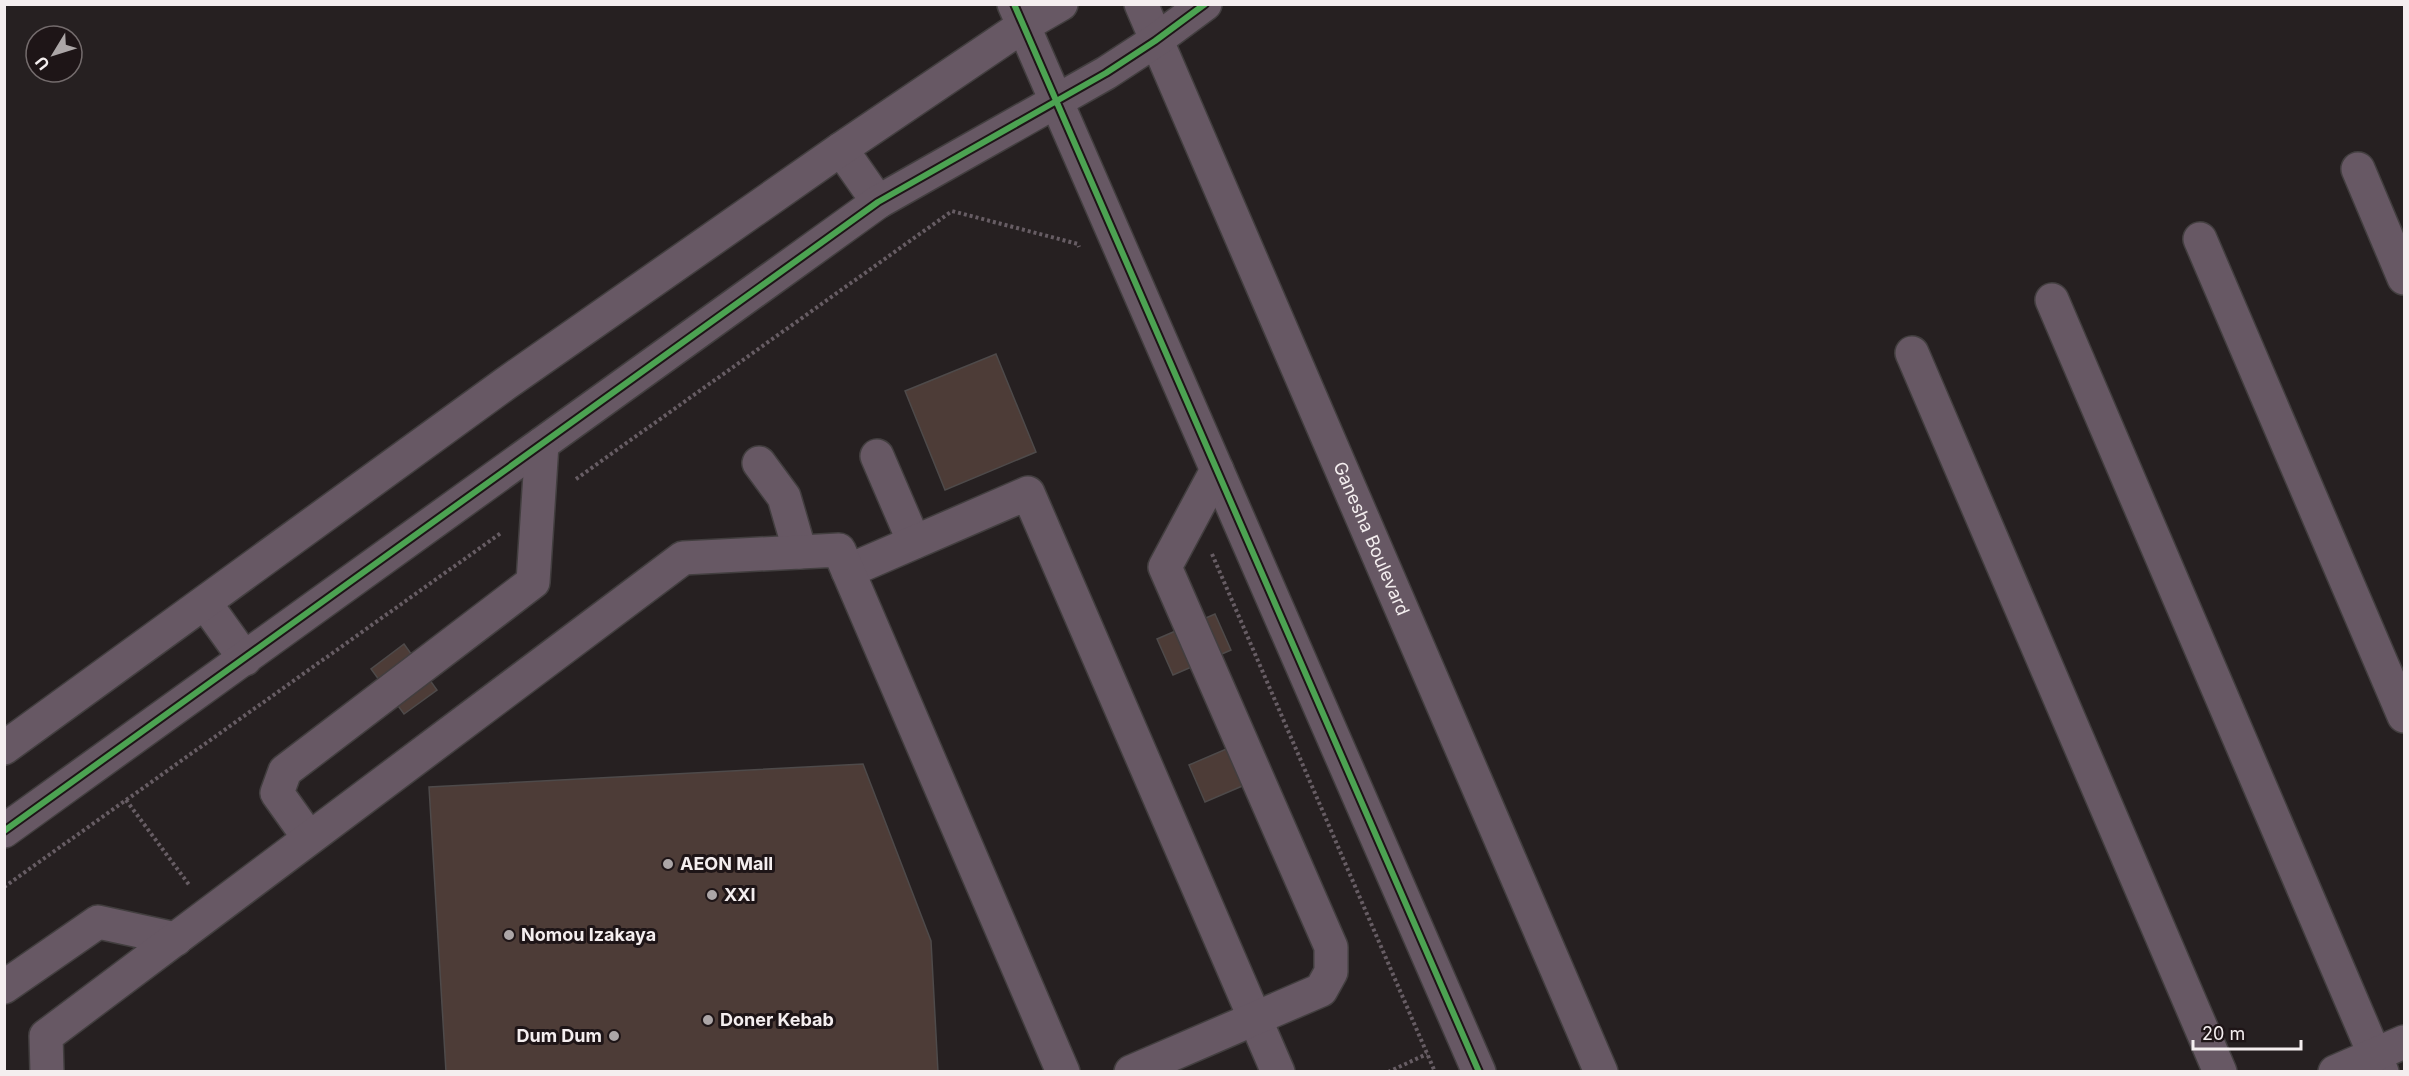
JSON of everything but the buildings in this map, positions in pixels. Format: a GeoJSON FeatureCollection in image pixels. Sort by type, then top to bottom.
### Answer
{"type":"FeatureCollection","features":[{"type":"Feature","properties":{"kind":"street"},"geometry":{"type":"LineString","coordinates":[[4,748],[505,384],[841,149],[1019,15],[1061,4]]}},
{"type":"Feature","properties":{"kind":"street","name":"Ganesha Boulevard"},"geometry":{"type":"LineString","coordinates":[[1141,4],[1601,1071]]}},
{"type":"Feature","properties":{"kind":"street"},"geometry":{"type":"LineString","coordinates":[[4,831],[878,202],[1056,101],[1155,40],[1205,4]]}},
{"type":"Feature","properties":{"kind":"street"},"geometry":{"type":"LineString","coordinates":[[1019,15],[1479,1071]]}},
{"type":"Feature","properties":{"kind":"street"},"geometry":{"type":"LineString","coordinates":[[841,149],[878,202]]}},
{"type":"Feature","properties":{"kind":"street"},"geometry":{"type":"LineString","coordinates":[[2358,168],[2404,278]]}},
{"type":"Feature","properties":{"kind":"street"},"geometry":{"type":"LineString","coordinates":[[2200,239],[2404,716]]}},
{"type":"Feature","properties":{"kind":"street"},"geometry":{"type":"LineString","coordinates":[[2052,300],[2387,1056],[2335,1071]]}},
{"type":"Feature","properties":{"kind":"street"},"geometry":{"type":"LineString","coordinates":[[1912,353],[2220,1071]]}},
{"type":"Feature","properties":{"kind":"street"},"geometry":{"type":"LineString","coordinates":[[309,838],[277,793],[285,771],[533,582],[542,444]]}},
{"type":"Feature","properties":{"kind":"street"},"geometry":{"type":"LineString","coordinates":[[877,456],[914,542]]}},
{"type":"Feature","properties":{"kind":"street"},"geometry":{"type":"LineString","coordinates":[[759,463],[784,497],[800,552]]}},
{"type":"Feature","properties":{"kind":"street"},"geometry":{"type":"LineString","coordinates":[[1131,1071],[1321,990],[1330,972],[1331,947],[1165,567],[1217,470]]}},
{"type":"Feature","properties":{"kind":"street"},"geometry":{"type":"LineString","coordinates":[[848,571],[1028,493],[1278,1071]]}},
{"type":"Feature","properties":{"kind":"street"},"geometry":{"type":"LineString","coordinates":[[47,1071],[45,1036],[683,558],[839,550],[1063,1071]]}},
{"type":"Feature","properties":{"kind":"street"},"geometry":{"type":"LineString","coordinates":[[206,603],[245,659]]}},
{"type":"Feature","properties":{"kind":"street"},"geometry":{"type":"LineString","coordinates":[[4,987],[98,922],[176,939]]}},
{"type":"Feature","properties":{"kind":"path"},"geometry":{"type":"LineString","coordinates":[[126,800],[210,913]]}},
{"type":"Feature","properties":{"kind":"path"},"geometry":{"type":"LineString","coordinates":[[1388,1071],[1427,1054]]}},
{"type":"Feature","properties":{"kind":"cycle path"},"geometry":{"type":"LineString","coordinates":[[1014,4],[1479,1072]]}},
{"type":"Feature","properties":{"kind":"cycle path"},"geometry":{"type":"LineString","coordinates":[[4,831],[878,202],[1106,73],[1205,4]]}},
{"type":"Feature","properties":{"kind":"place","name":"AEON Mall"},"geometry":{"type":"Point","coordinates":[668,864]}},
{"type":"Feature","properties":{"kind":"place","name":"XXI"},"geometry":{"type":"Point","coordinates":[712,895]}},
{"type":"Feature","properties":{"kind":"place","name":"Nomou Izakaya"},"geometry":{"type":"Point","coordinates":[509,935]}},
{"type":"Feature","properties":{"kind":"place","name":"Doner Kebab"},"geometry":{"type":"Point","coordinates":[708,1020]}},
{"type":"Feature","properties":{"kind":"place","name":"Dum Dum"},"geometry":{"type":"Point","coordinates":[614,1036]}}]}
